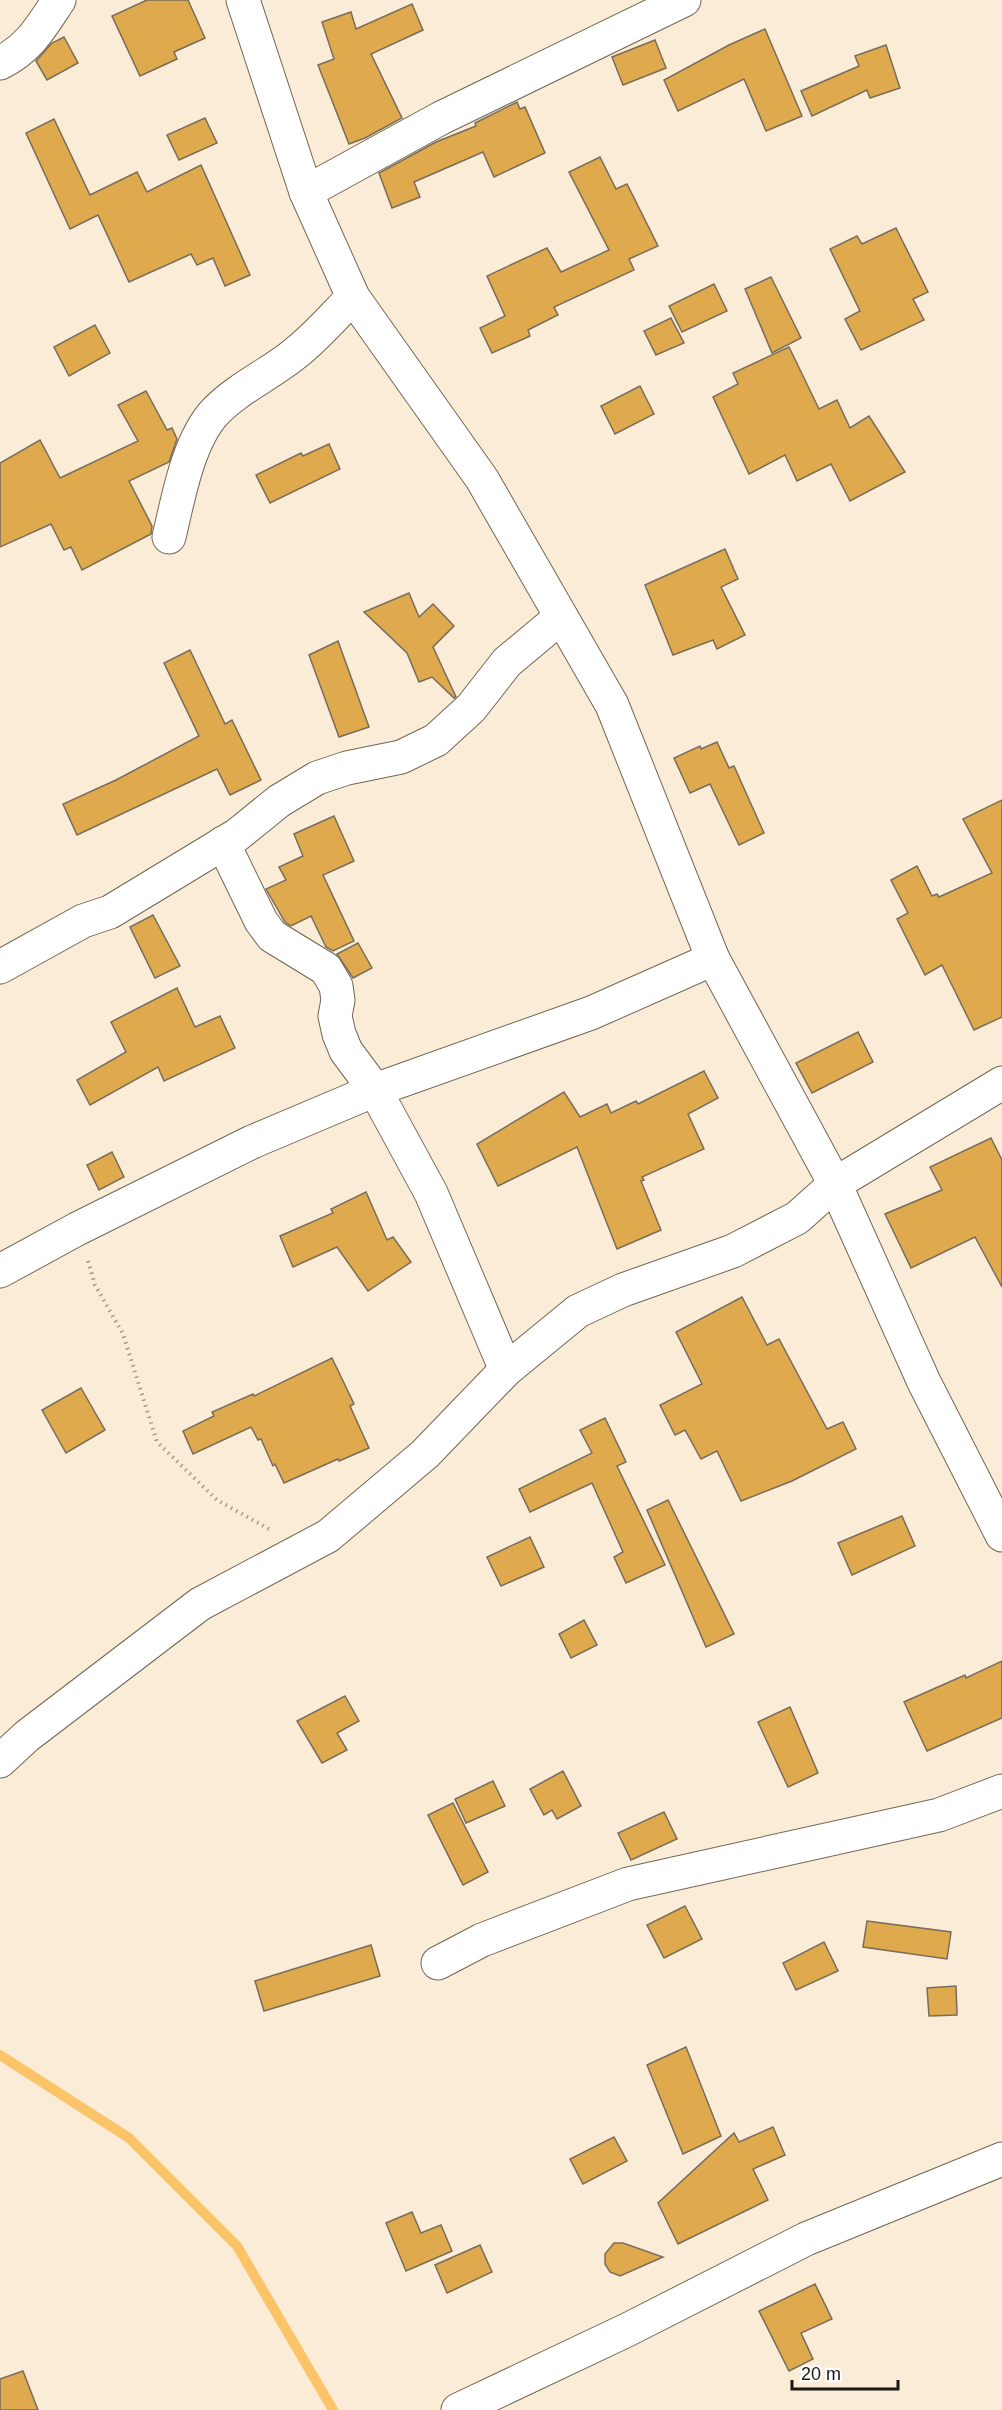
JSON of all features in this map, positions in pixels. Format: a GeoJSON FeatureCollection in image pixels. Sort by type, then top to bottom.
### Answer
{"type":"FeatureCollection","features":[{"type":"Feature","properties":{"kind":"street"},"geometry":{"type":"LineString","coordinates":[[0,63],[12,57],[32,40],[59,0]]}},
{"type":"Feature","properties":{"kind":"street"},"geometry":{"type":"LineString","coordinates":[[243,0],[306,192],[353,297],[482,479],[612,705],[713,959],[835,1184],[924,1382],[1002,1535]]}},
{"type":"Feature","properties":{"kind":"street"},"geometry":{"type":"LineString","coordinates":[[306,192],[441,118],[684,0]]}},
{"type":"Feature","properties":{"kind":"street"},"geometry":{"type":"LineString","coordinates":[[169,537],[180,491],[198,439],[214,413],[250,382],[297,353],[353,297]]}},
{"type":"Feature","properties":{"kind":"street"},"geometry":{"type":"LineString","coordinates":[[0,967],[83,921],[110,912],[223,843],[279,801],[317,778],[347,768],[401,757],[436,740],[471,708],[507,662],[561,617]]}},
{"type":"Feature","properties":{"kind":"street"},"geometry":{"type":"LineString","coordinates":[[223,843],[261,921],[272,936],[326,969],[336,986],[338,1000],[335,1016],[346,1051],[375,1090],[431,1193],[506,1370]]}},
{"type":"Feature","properties":{"kind":"street"},"geometry":{"type":"LineString","coordinates":[[0,1270],[252,1142],[375,1090],[591,1013],[713,959]]}},
{"type":"Feature","properties":{"kind":"street"},"geometry":{"type":"LineString","coordinates":[[0,1761],[27,1736],[201,1604],[328,1536],[425,1454],[506,1370],[578,1311],[623,1290],[733,1251],[797,1218],[835,1184],[1002,1083]]}},
{"type":"Feature","properties":{"kind":"street"},"geometry":{"type":"LineString","coordinates":[[438,1963],[482,1940],[628,1884],[939,1815],[1002,1791]]}},
{"type":"Feature","properties":{"kind":"street"},"geometry":{"type":"LineString","coordinates":[[458,2410],[627,2330],[806,2239],[1002,2159]]}},
{"type":"Feature","properties":{"kind":"path"},"geometry":{"type":"LineString","coordinates":[[77,1229],[95,1285],[123,1334],[157,1442],[218,1500],[305,1550]]}},
{"type":"Feature","properties":{"kind":"building"},"geometry":{"type":"Polygon","coordinates":[[[147,0],[188,0],[205,38],[174,52],[177,59],[140,76],[112,16],[147,0]]]}},
{"type":"Feature","properties":{"kind":"building"},"geometry":{"type":"Polygon","coordinates":[[[412,4],[423,30],[371,54],[402,118],[349,144],[318,65],[334,59],[322,22],[351,12],[356,29],[412,4]]]}},
{"type":"Feature","properties":{"kind":"building"},"geometry":{"type":"Polygon","coordinates":[[[765,29],[802,116],[766,131],[744,79],[678,111],[664,80],[729,45],[765,29]]]}},
{"type":"Feature","properties":{"kind":"building"},"geometry":{"type":"Polygon","coordinates":[[[64,37],[78,63],[47,80],[36,61],[52,43],[64,37]]]}},
{"type":"Feature","properties":{"kind":"building"},"geometry":{"type":"Polygon","coordinates":[[[655,40],[666,68],[623,85],[612,57],[655,40]]]}},
{"type":"Feature","properties":{"kind":"building"},"geometry":{"type":"Polygon","coordinates":[[[886,45],[900,88],[870,98],[867,90],[812,116],[801,91],[859,66],[855,56],[886,45]]]}},
{"type":"Feature","properties":{"kind":"building"},"geometry":{"type":"Polygon","coordinates":[[[517,102],[520,109],[525,107],[545,153],[494,177],[483,152],[414,182],[420,197],[392,208],[379,173],[436,142],[476,126],[475,123],[517,102]]]}},
{"type":"Feature","properties":{"kind":"building"},"geometry":{"type":"Polygon","coordinates":[[[205,118],[217,143],[179,160],[167,135],[205,118]]]}},
{"type":"Feature","properties":{"kind":"building"},"geometry":{"type":"Polygon","coordinates":[[[54,119],[90,195],[137,172],[147,192],[201,165],[250,275],[225,286],[213,258],[197,265],[191,254],[129,282],[98,215],[70,229],[26,133],[54,119]]]}},
{"type":"Feature","properties":{"kind":"building"},"geometry":{"type":"Polygon","coordinates":[[[600,157],[616,189],[627,184],[658,246],[629,259],[634,270],[554,307],[558,315],[528,330],[530,336],[492,353],[480,328],[505,316],[487,276],[547,248],[561,272],[609,250],[569,172],[600,157]]]}},
{"type":"Feature","properties":{"kind":"building"},"geometry":{"type":"Polygon","coordinates":[[[896,228],[928,292],[913,299],[924,320],[861,350],[845,319],[860,311],[830,249],[857,236],[862,244],[896,228]]]}},
{"type":"Feature","properties":{"kind":"building"},"geometry":{"type":"Polygon","coordinates":[[[771,277],[801,338],[772,353],[745,289],[771,277]]]}},
{"type":"Feature","properties":{"kind":"building"},"geometry":{"type":"Polygon","coordinates":[[[714,284],[727,311],[682,332],[669,306],[714,284]]]}},
{"type":"Feature","properties":{"kind":"building"},"geometry":{"type":"Polygon","coordinates":[[[671,318],[684,343],[656,355],[644,331],[671,318]]]}},
{"type":"Feature","properties":{"kind":"building"},"geometry":{"type":"Polygon","coordinates":[[[95,325],[110,353],[69,376],[54,347],[95,325]]]}},
{"type":"Feature","properties":{"kind":"building"},"geometry":{"type":"Polygon","coordinates":[[[789,347],[819,409],[837,400],[850,428],[869,416],[905,472],[850,501],[831,464],[797,481],[785,455],[749,474],[713,397],[738,384],[733,373],[789,347]]]}},
{"type":"Feature","properties":{"kind":"building"},"geometry":{"type":"Polygon","coordinates":[[[640,386],[654,414],[615,434],[601,406],[640,386]]]}},
{"type":"Feature","properties":{"kind":"building"},"geometry":{"type":"Polygon","coordinates":[[[146,391],[167,430],[172,428],[177,439],[169,462],[129,481],[152,526],[151,534],[82,570],[71,547],[64,550],[51,524],[0,547],[0,463],[40,440],[60,478],[138,441],[118,405],[146,391]]]}},
{"type":"Feature","properties":{"kind":"building"},"geometry":{"type":"Polygon","coordinates":[[[329,444],[340,469],[270,503],[256,475],[301,453],[303,456],[329,444]]]}},
{"type":"Feature","properties":{"kind":"building"},"geometry":{"type":"Polygon","coordinates":[[[725,549],[738,579],[721,587],[745,635],[717,649],[713,640],[673,655],[645,585],[725,549]]]}},
{"type":"Feature","properties":{"kind":"building"},"geometry":{"type":"Polygon","coordinates":[[[409,593],[419,617],[433,604],[454,626],[433,647],[456,697],[454,698],[432,677],[419,682],[407,653],[364,612],[409,593]]]}},
{"type":"Feature","properties":{"kind":"building"},"geometry":{"type":"Polygon","coordinates":[[[338,641],[369,727],[339,737],[309,655],[338,641]]]}},
{"type":"Feature","properties":{"kind":"building"},"geometry":{"type":"Polygon","coordinates":[[[190,650],[225,724],[232,720],[261,780],[230,795],[217,769],[77,835],[63,804],[116,780],[199,736],[164,663],[190,650]]]}},
{"type":"Feature","properties":{"kind":"building"},"geometry":{"type":"Polygon","coordinates":[[[717,742],[729,768],[734,766],[764,833],[739,845],[710,784],[690,793],[674,758],[700,746],[701,749],[717,742]]]}},
{"type":"Feature","properties":{"kind":"building"},"geometry":{"type":"Polygon","coordinates":[[[1002,800],[1002,1017],[974,1030],[942,965],[925,975],[897,919],[908,913],[891,880],[917,866],[932,896],[937,894],[939,897],[992,873],[963,819],[1002,800]]]}},
{"type":"Feature","properties":{"kind":"building"},"geometry":{"type":"Polygon","coordinates":[[[334,816],[354,861],[323,875],[354,941],[333,951],[326,947],[311,916],[291,926],[285,922],[266,889],[286,880],[279,867],[303,856],[294,834],[334,816]]]}},
{"type":"Feature","properties":{"kind":"building"},"geometry":{"type":"Polygon","coordinates":[[[153,915],[180,966],[155,978],[130,927],[153,915]]]}},
{"type":"Feature","properties":{"kind":"building"},"geometry":{"type":"Polygon","coordinates":[[[358,943],[372,968],[353,978],[337,954],[358,943]]]}},
{"type":"Feature","properties":{"kind":"building"},"geometry":{"type":"Polygon","coordinates":[[[177,988],[195,1027],[220,1016],[235,1048],[164,1081],[158,1067],[90,1105],[77,1080],[126,1052],[111,1022],[177,988]]]}},
{"type":"Feature","properties":{"kind":"building"},"geometry":{"type":"Polygon","coordinates":[[[858,1032],[873,1062],[812,1093],[796,1063],[858,1032]]]}},
{"type":"Feature","properties":{"kind":"building"},"geometry":{"type":"Polygon","coordinates":[[[704,1071],[718,1098],[688,1114],[704,1149],[642,1177],[644,1180],[641,1181],[661,1230],[617,1249],[577,1147],[498,1186],[477,1144],[564,1092],[580,1117],[607,1104],[611,1113],[636,1101],[638,1104],[704,1071]]]}},
{"type":"Feature","properties":{"kind":"building"},"geometry":{"type":"Polygon","coordinates":[[[991,1138],[1002,1160],[1002,1287],[975,1237],[911,1268],[885,1214],[942,1190],[930,1167],[991,1138]]]}},
{"type":"Feature","properties":{"kind":"building"},"geometry":{"type":"Polygon","coordinates":[[[112,1152],[124,1177],[99,1190],[87,1165],[112,1152]]]}},
{"type":"Feature","properties":{"kind":"building"},"geometry":{"type":"Polygon","coordinates":[[[366,1192],[387,1240],[393,1237],[411,1262],[368,1291],[337,1247],[293,1267],[280,1236],[333,1213],[331,1209],[366,1192]]]}},
{"type":"Feature","properties":{"kind":"building"},"geometry":{"type":"Polygon","coordinates":[[[742,1297],[767,1345],[779,1339],[827,1429],[843,1422],[856,1449],[792,1481],[741,1501],[717,1451],[701,1459],[685,1430],[675,1435],[660,1405],[702,1384],[676,1332],[742,1297]]]}},
{"type":"Feature","properties":{"kind":"building"},"geometry":{"type":"Polygon","coordinates":[[[332,1358],[354,1404],[350,1406],[369,1448],[284,1483],[275,1464],[273,1466],[261,1439],[258,1440],[251,1427],[193,1454],[183,1431],[214,1416],[212,1412],[253,1394],[254,1396],[332,1358]]]}},
{"type":"Feature","properties":{"kind":"building"},"geometry":{"type":"Polygon","coordinates":[[[81,1388],[105,1430],[66,1453],[42,1410],[81,1388]]]}},
{"type":"Feature","properties":{"kind":"building"},"geometry":{"type":"Polygon","coordinates":[[[605,1418],[626,1462],[617,1466],[665,1565],[626,1583],[614,1557],[623,1552],[592,1483],[530,1512],[519,1489],[592,1453],[580,1430],[605,1418]]]}},
{"type":"Feature","properties":{"kind":"building"},"geometry":{"type":"Polygon","coordinates":[[[668,1500],[734,1634],[706,1647],[647,1510],[668,1500]]]}},
{"type":"Feature","properties":{"kind":"building"},"geometry":{"type":"Polygon","coordinates":[[[902,1516],[915,1546],[852,1575],[838,1543],[902,1516]]]}},
{"type":"Feature","properties":{"kind":"building"},"geometry":{"type":"Polygon","coordinates":[[[530,1537],[544,1567],[501,1586],[487,1557],[530,1537]]]}},
{"type":"Feature","properties":{"kind":"building"},"geometry":{"type":"Polygon","coordinates":[[[584,1620],[597,1645],[571,1658],[559,1634],[584,1620]]]}},
{"type":"Feature","properties":{"kind":"building"},"geometry":{"type":"Polygon","coordinates":[[[1002,1661],[1002,1718],[927,1751],[904,1702],[1002,1661]]]}},
{"type":"Feature","properties":{"kind":"building"},"geometry":{"type":"Polygon","coordinates":[[[345,1696],[359,1721],[337,1733],[347,1750],[322,1763],[297,1721],[345,1696]]]}},
{"type":"Feature","properties":{"kind":"building"},"geometry":{"type":"Polygon","coordinates":[[[790,1707],[818,1773],[788,1787],[758,1722],[790,1707]]]}},
{"type":"Feature","properties":{"kind":"building"},"geometry":{"type":"Polygon","coordinates":[[[563,1771],[581,1806],[557,1819],[552,1810],[544,1815],[530,1789],[563,1771]]]}},
{"type":"Feature","properties":{"kind":"building"},"geometry":{"type":"Polygon","coordinates":[[[493,1781],[505,1806],[466,1823],[455,1799],[493,1781]]]}},
{"type":"Feature","properties":{"kind":"building"},"geometry":{"type":"Polygon","coordinates":[[[453,1803],[488,1872],[463,1885],[428,1815],[453,1803]]]}},
{"type":"Feature","properties":{"kind":"building"},"geometry":{"type":"Polygon","coordinates":[[[664,1812],[677,1839],[631,1860],[618,1833],[664,1812]]]}},
{"type":"Feature","properties":{"kind":"building"},"geometry":{"type":"Polygon","coordinates":[[[685,1906],[702,1939],[664,1958],[647,1925],[685,1906]]]}},
{"type":"Feature","properties":{"kind":"building"},"geometry":{"type":"Polygon","coordinates":[[[867,1921],[951,1932],[947,1959],[863,1947],[867,1921]]]}},
{"type":"Feature","properties":{"kind":"building"},"geometry":{"type":"Polygon","coordinates":[[[824,1942],[838,1971],[796,1990],[783,1963],[824,1942]]]}},
{"type":"Feature","properties":{"kind":"building"},"geometry":{"type":"Polygon","coordinates":[[[371,1945],[380,1976],[264,2011],[255,1981],[371,1945]]]}},
{"type":"Feature","properties":{"kind":"building"},"geometry":{"type":"Polygon","coordinates":[[[956,1986],[957,2015],[929,2016],[927,1988],[956,1986]]]}},
{"type":"Feature","properties":{"kind":"building"},"geometry":{"type":"Polygon","coordinates":[[[686,2047],[721,2136],[683,2154],[647,2065],[686,2047]]]}},
{"type":"Feature","properties":{"kind":"building"},"geometry":{"type":"Polygon","coordinates":[[[773,2127],[785,2155],[753,2169],[768,2200],[678,2244],[658,2203],[734,2133],[739,2142],[773,2127]]]}},
{"type":"Feature","properties":{"kind":"building"},"geometry":{"type":"Polygon","coordinates":[[[614,2137],[627,2161],[583,2184],[570,2159],[614,2137]]]}},
{"type":"Feature","properties":{"kind":"building"},"geometry":{"type":"Polygon","coordinates":[[[412,2212],[421,2233],[441,2225],[452,2251],[406,2271],[386,2223],[412,2212]]]}},
{"type":"Feature","properties":{"kind":"building"},"geometry":{"type":"Polygon","coordinates":[[[614,2243],[623,2243],[663,2257],[620,2276],[610,2272],[605,2264],[605,2254],[614,2243]]]}},
{"type":"Feature","properties":{"kind":"building"},"geometry":{"type":"Polygon","coordinates":[[[480,2245],[492,2272],[447,2293],[435,2265],[480,2245]]]}},
{"type":"Feature","properties":{"kind":"building"},"geometry":{"type":"Polygon","coordinates":[[[815,2284],[832,2319],[801,2333],[813,2359],[789,2371],[759,2311],[815,2284]]]}},
{"type":"Feature","properties":{"kind":"building"},"geometry":{"type":"Polygon","coordinates":[[[23,2371],[38,2410],[0,2410],[0,2379],[23,2371]]]}},
{"type":"Feature","properties":{"kind":"waterway"},"geometry":{"type":"LineString","coordinates":[[0,2055],[129,2138],[237,2246],[333,2410]]}}]}
